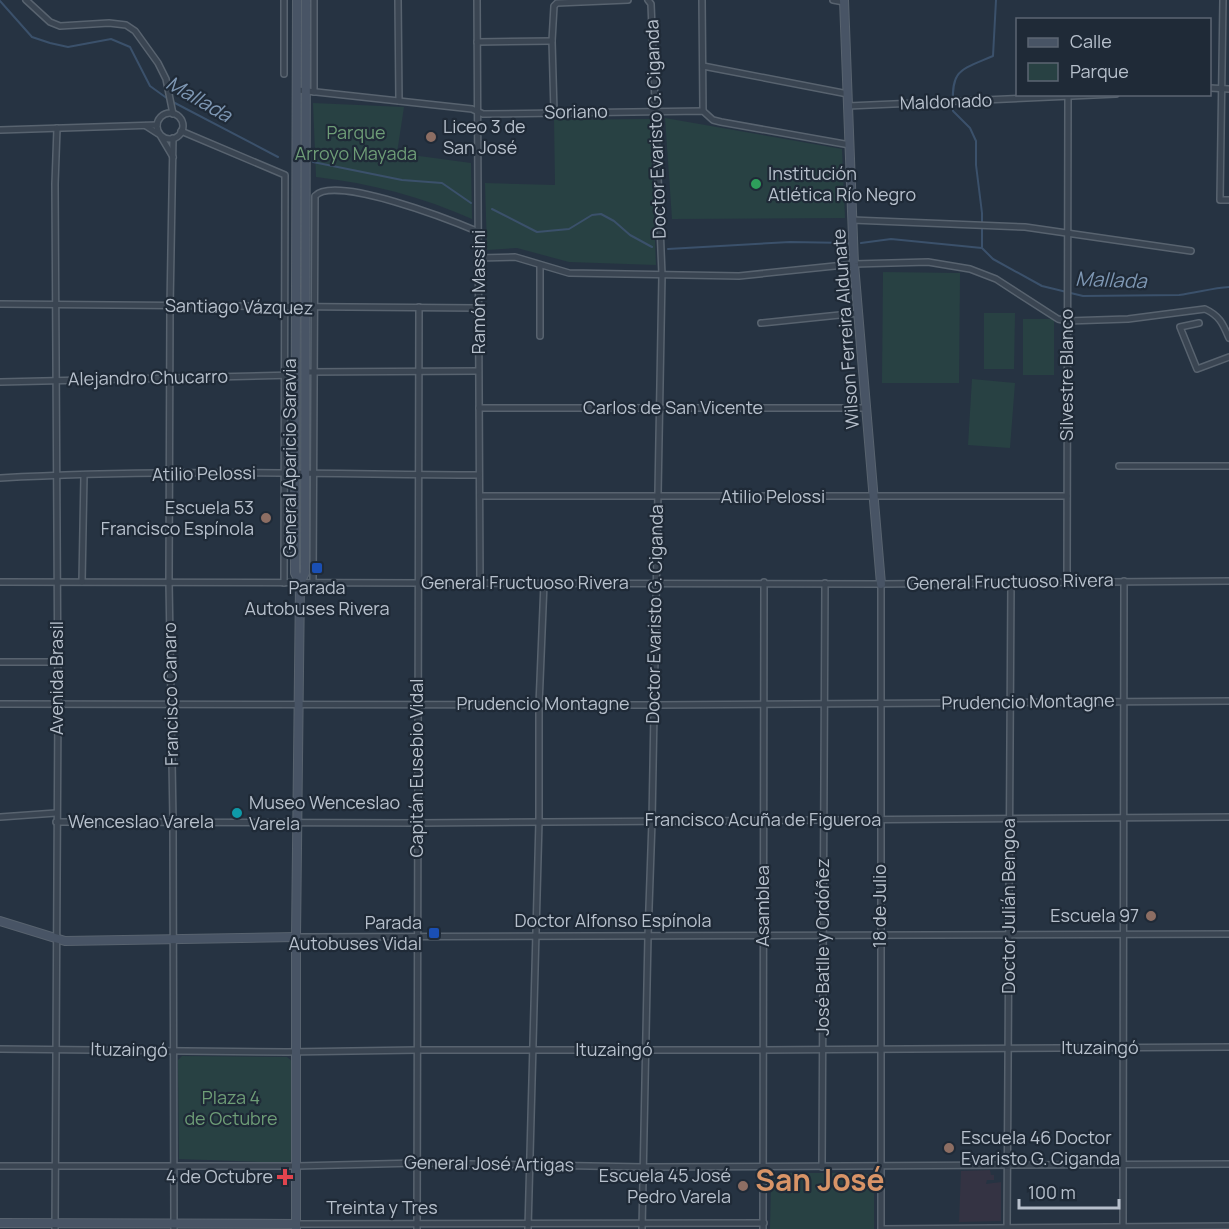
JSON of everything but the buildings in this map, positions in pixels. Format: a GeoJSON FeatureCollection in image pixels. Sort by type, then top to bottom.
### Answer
{"type":"FeatureCollection","features":[{"type":"Feature","properties":{"kind":"main road","name":"General Aparicio Saravia"},"geometry":{"type":"LineString","coordinates":[[297,0],[306,91]]}},
{"type":"Feature","properties":{"kind":"main road","name":"General Aparicio Saravia"},"geometry":{"type":"LineString","coordinates":[[300,473],[296,375],[306,91],[306,0]]}},
{"type":"Feature","properties":{"kind":"main road","name":"Wilson Ferreira Aldunate"},"geometry":{"type":"LineString","coordinates":[[844,1],[854,264],[881,584]]}},
{"type":"Feature","properties":{"kind":"main road","name":"General Aparicio Saravia"},"geometry":{"type":"LineString","coordinates":[[296,1226],[300,583],[295,573],[305,372],[300,308]]}},
{"type":"Feature","properties":{"kind":"main road","name":"Doctor Alfonso Espínola"},"geometry":{"type":"LineString","coordinates":[[0,921],[65,941],[296,937]]}},
{"type":"Feature","properties":{"kind":"main road","name":"Treinta y Tres"},"geometry":{"type":"LineString","coordinates":[[0,1223],[55,1226],[296,1226]]}},
{"type":"Feature","properties":{"kind":"street"},"geometry":{"type":"LineString","coordinates":[[26,0],[50,22],[60,26],[109,23],[126,25],[135,31],[158,63],[166,79],[173,114],[181,121],[181,131],[173,138],[166,138],[142,124]]}},
{"type":"Feature","properties":{"kind":"street"},"geometry":{"type":"LineString","coordinates":[[284,0],[284,74]]}},
{"type":"Feature","properties":{"kind":"street","name":"General Aparicio Saravia"},"geometry":{"type":"LineString","coordinates":[[306,91],[314,0]]}},
{"type":"Feature","properties":{"kind":"street"},"geometry":{"type":"LineString","coordinates":[[398,0],[399,101]]}},
{"type":"Feature","properties":{"kind":"street","name":"Ramón Massini"},"geometry":{"type":"LineString","coordinates":[[477,0],[480,583]]}},
{"type":"Feature","properties":{"kind":"street"},"geometry":{"type":"LineString","coordinates":[[554,112],[552,9],[557,3],[628,0]]}},
{"type":"Feature","properties":{"kind":"street","name":"Doctor Evaristo G. Ciganda"},"geometry":{"type":"LineString","coordinates":[[642,1226],[662,275],[651,4],[648,0]]}},
{"type":"Feature","properties":{"kind":"street"},"geometry":{"type":"LineString","coordinates":[[702,0],[704,111]]}},
{"type":"Feature","properties":{"kind":"street"},"geometry":{"type":"LineString","coordinates":[[833,0],[844,1]]}},
{"type":"Feature","properties":{"kind":"street"},"geometry":{"type":"LineString","coordinates":[[1223,0],[1226,89],[1220,200],[1229,200]]}},
{"type":"Feature","properties":{"kind":"street"},"geometry":{"type":"LineString","coordinates":[[477,42],[552,41]]}},
{"type":"Feature","properties":{"kind":"street"},"geometry":{"type":"LineString","coordinates":[[703,66],[848,94]]}},
{"type":"Feature","properties":{"kind":"street"},"geometry":{"type":"LineString","coordinates":[[1211,88],[1226,89]]}},
{"type":"Feature","properties":{"kind":"street","name":"Soriano"},"geometry":{"type":"LineString","coordinates":[[306,91],[472,109],[483,114],[704,111],[708,116],[721,122],[850,145]]}},
{"type":"Feature","properties":{"kind":"street","name":"Maldonado"},"geometry":{"type":"LineString","coordinates":[[848,106],[1084,96]]}},
{"type":"Feature","properties":{"kind":"street","name":"Silvestre Blanco"},"geometry":{"type":"LineString","coordinates":[[1067,581],[1068,97]]}},
{"type":"Feature","properties":{"kind":"street"},"geometry":{"type":"LineString","coordinates":[[172,107],[160,118],[157,125],[174,159]]}},
{"type":"Feature","properties":{"kind":"street"},"geometry":{"type":"LineString","coordinates":[[166,114],[173,114]]}},
{"type":"Feature","properties":{"kind":"street"},"geometry":{"type":"LineString","coordinates":[[0,130],[157,125]]}},
{"type":"Feature","properties":{"kind":"street","name":"Avenida Brasil"},"geometry":{"type":"LineString","coordinates":[[55,1226],[58,704],[55,184],[57,128]]}},
{"type":"Feature","properties":{"kind":"street","name":"General Aparicio Saravia"},"geometry":{"type":"LineString","coordinates":[[181,131],[285,175],[284,583]]}},
{"type":"Feature","properties":{"kind":"street","name":"Francisco Canaro"},"geometry":{"type":"LineString","coordinates":[[173,138],[169,582],[173,821],[174,1226]]}},
{"type":"Feature","properties":{"kind":"street","name":"General Aparicio Saravia"},"geometry":{"type":"LineString","coordinates":[[314,583],[315,196],[323,190],[356,192],[422,210],[479,232]]}},
{"type":"Feature","properties":{"kind":"street"},"geometry":{"type":"LineString","coordinates":[[852,220],[1025,227],[1191,251]]}},
{"type":"Feature","properties":{"kind":"street"},"geometry":{"type":"LineString","coordinates":[[478,258],[516,257],[569,273],[739,276],[854,264],[928,262],[970,269],[996,279],[1058,319],[1066,321],[1128,319],[1205,309],[1215,314],[1223,322],[1229,338]]}},
{"type":"Feature","properties":{"kind":"street"},"geometry":{"type":"LineString","coordinates":[[540,265],[540,336]]}},
{"type":"Feature","properties":{"kind":"street","name":"Santiago Vázquez"},"geometry":{"type":"LineString","coordinates":[[0,304],[477,308]]}},
{"type":"Feature","properties":{"kind":"street","name":"Capitán Eusebio Vidal"},"geometry":{"type":"LineString","coordinates":[[417,1226],[419,307]]}},
{"type":"Feature","properties":{"kind":"street"},"geometry":{"type":"LineString","coordinates":[[761,323],[859,314]]}},
{"type":"Feature","properties":{"kind":"street"},"geometry":{"type":"LineString","coordinates":[[1199,323],[1180,327],[1197,369],[1229,357]]}},
{"type":"Feature","properties":{"kind":"street"},"geometry":{"type":"LineString","coordinates":[[305,372],[478,371]]}},
{"type":"Feature","properties":{"kind":"street","name":"Alejandro Chucarro"},"geometry":{"type":"LineString","coordinates":[[0,382],[296,375]]}},
{"type":"Feature","properties":{"kind":"street","name":"Carlos de San Vicente"},"geometry":{"type":"LineString","coordinates":[[479,408],[867,408]]}},
{"type":"Feature","properties":{"kind":"street"},"geometry":{"type":"LineString","coordinates":[[1119,466],[1229,466]]}},
{"type":"Feature","properties":{"kind":"street","name":"Atilio Pelossi"},"geometry":{"type":"LineString","coordinates":[[0,478],[57,475],[284,473],[479,475]]}},
{"type":"Feature","properties":{"kind":"street"},"geometry":{"type":"LineString","coordinates":[[82,582],[84,475]]}},
{"type":"Feature","properties":{"kind":"street","name":"Atilio Pelossi"},"geometry":{"type":"LineString","coordinates":[[480,496],[1067,496]]}},
{"type":"Feature","properties":{"kind":"street"},"geometry":{"type":"LineString","coordinates":[[1123,1228],[1124,581]]}},
{"type":"Feature","properties":{"kind":"street","name":"General Fructuoso Rivera"},"geometry":{"type":"LineString","coordinates":[[0,582],[881,584],[1229,581]]}},
{"type":"Feature","properties":{"kind":"street","name":"Asamblea"},"geometry":{"type":"LineString","coordinates":[[764,582],[764,1226]]}},
{"type":"Feature","properties":{"kind":"street","name":"Doctor Julián Bengoa"},"geometry":{"type":"LineString","coordinates":[[1007,1228],[1011,582]]}},
{"type":"Feature","properties":{"kind":"street"},"geometry":{"type":"LineString","coordinates":[[528,1226],[539,821],[539,705],[544,583]]}},
{"type":"Feature","properties":{"kind":"street","name":"José Batlle y Ordóñez"},"geometry":{"type":"LineString","coordinates":[[822,1167],[825,583]]}},
{"type":"Feature","properties":{"kind":"street","name":"18 de Julio"},"geometry":{"type":"LineString","coordinates":[[880,1229],[881,584]]}},
{"type":"Feature","properties":{"kind":"street"},"geometry":{"type":"LineString","coordinates":[[0,662],[58,662]]}},
{"type":"Feature","properties":{"kind":"street","name":"Prudencio Montagne"},"geometry":{"type":"LineString","coordinates":[[0,704],[654,705],[1229,701]]}},
{"type":"Feature","properties":{"kind":"street","name":"Wenceslao Varela"},"geometry":{"type":"LineString","coordinates":[[0,817],[56,813]]}},
{"type":"Feature","properties":{"kind":"street","name":"Francisco Acuña de Figueroa"},"geometry":{"type":"LineString","coordinates":[[297,821],[417,823],[1229,817]]}},
{"type":"Feature","properties":{"kind":"street","name":"Wenceslao Varela"},"geometry":{"type":"LineString","coordinates":[[56,822],[297,821]]}},
{"type":"Feature","properties":{"kind":"street","name":"Doctor Alfonso Espínola"},"geometry":{"type":"LineString","coordinates":[[296,937],[1229,934]]}},
{"type":"Feature","properties":{"kind":"street","name":"Ituzaingó"},"geometry":{"type":"LineString","coordinates":[[0,1048],[297,1052],[1229,1047]]}},
{"type":"Feature","properties":{"kind":"street","name":"General José Artigas"},"geometry":{"type":"LineString","coordinates":[[0,1166],[297,1166],[417,1163],[822,1167],[1229,1164]]}},
{"type":"Feature","properties":{"kind":"street","name":"Treinta y Tres"},"geometry":{"type":"LineString","coordinates":[[296,1226],[764,1226]]}},
{"type":"Feature","properties":{"kind":"street"},"geometry":{"type":"LineString","coordinates":[[880,1229],[1229,1226]]}},
{"type":"Feature","properties":{"kind":"shaded area"},"geometry":{"type":"Polygon","coordinates":[[[990,1170],[991,1175],[994,1175],[994,1180],[987,1180],[986,1184],[1001,1182],[1001,1221],[959,1222],[961,1171],[990,1170]]]}},
{"type":"Feature","properties":{"kind":"green space","name":"Parque Arroyo Mayada"},"geometry":{"type":"Polygon","coordinates":[[[313,103],[404,107],[397,153],[471,163],[472,219],[396,192],[316,177],[313,103]]]}},
{"type":"Feature","properties":{"kind":"green space","name":"Institución Atlética Río Negro"},"geometry":{"type":"Polygon","coordinates":[[[665,118],[842,149],[845,218],[672,219],[665,118]]]}},
{"type":"Feature","properties":{"kind":"green space"},"geometry":{"type":"Polygon","coordinates":[[[650,119],[656,265],[569,262],[517,248],[487,250],[485,183],[555,185],[554,120],[650,119]]]}},
{"type":"Feature","properties":{"kind":"green space"},"geometry":{"type":"Polygon","coordinates":[[[883,272],[960,273],[959,383],[882,383],[883,272]]]}},
{"type":"Feature","properties":{"kind":"green space"},"geometry":{"type":"Polygon","coordinates":[[[984,313],[1015,313],[1014,369],[984,369],[984,313]]]}},
{"type":"Feature","properties":{"kind":"green space"},"geometry":{"type":"Polygon","coordinates":[[[1023,319],[1054,319],[1054,375],[1023,375],[1023,319]]]}},
{"type":"Feature","properties":{"kind":"green space"},"geometry":{"type":"Polygon","coordinates":[[[972,379],[1015,383],[1010,448],[968,445],[972,379]]]}},
{"type":"Feature","properties":{"kind":"green space","name":"Plaza 4 de Octubre"},"geometry":{"type":"Polygon","coordinates":[[[182,1056],[287,1057],[293,1062],[292,1159],[288,1163],[179,1159],[178,1060],[182,1056]]]}},
{"type":"Feature","properties":{"kind":"green space"},"geometry":{"type":"Polygon","coordinates":[[[781,1173],[864,1173],[869,1175],[874,1184],[874,1229],[770,1229],[771,1184],[774,1177],[781,1173]]]}},
{"type":"Feature","properties":{"kind":"waterway"},"geometry":{"type":"LineString","coordinates":[[982,247],[982,213],[976,165],[976,141],[970,128],[953,111],[953,87],[959,73],[964,69],[993,56],[996,0]]}},
{"type":"Feature","properties":{"kind":"waterway","name":"Mallada"},"geometry":{"type":"LineString","coordinates":[[0,1],[32,37],[68,47],[111,39],[130,47],[150,86],[168,99]]}},
{"type":"Feature","properties":{"kind":"waterway","name":"Mallada"},"geometry":{"type":"LineString","coordinates":[[173,102],[278,157]]}},
{"type":"Feature","properties":{"kind":"waterway","name":"Mallada"},"geometry":{"type":"LineString","coordinates":[[313,162],[402,180],[442,183],[471,203]]}},
{"type":"Feature","properties":{"kind":"waterway","name":"Mallada"},"geometry":{"type":"LineString","coordinates":[[492,209],[537,232],[569,229],[592,215],[601,214],[614,221],[630,235],[652,247]]}},
{"type":"Feature","properties":{"kind":"waterway","name":"Mallada"},"geometry":{"type":"LineString","coordinates":[[861,243],[891,239],[982,248],[993,259],[1042,286],[1083,296],[1179,295],[1229,287]]}},
{"type":"Feature","properties":{"kind":"waterway","name":"Mallada"},"geometry":{"type":"LineString","coordinates":[[668,249],[790,242],[849,243]]}},
{"type":"Feature","properties":{"kind":"place","name":"Liceo 3 de San José"},"geometry":{"type":"Point","coordinates":[431,137]}},
{"type":"Feature","properties":{"kind":"place","name":"Institución Atlética Río Negro"},"geometry":{"type":"Point","coordinates":[756,184]}},
{"type":"Feature","properties":{"kind":"place","name":"Escuela 53 Francisco Espínola"},"geometry":{"type":"Point","coordinates":[266,518]}},
{"type":"Feature","properties":{"kind":"place","name":"Parada Autobuses Rivera"},"geometry":{"type":"Point","coordinates":[317,568]}},
{"type":"Feature","properties":{"kind":"place","name":"Museo Wenceslao Varela"},"geometry":{"type":"Point","coordinates":[237,813]}},
{"type":"Feature","properties":{"kind":"place","name":"Escuela 97"},"geometry":{"type":"Point","coordinates":[1151,916]}},
{"type":"Feature","properties":{"kind":"place","name":"Parada Autobuses Vidal"},"geometry":{"type":"Point","coordinates":[434,933]}},
{"type":"Feature","properties":{"kind":"place","name":"Escuela 46 Doctor Evaristo G. Ciganda"},"geometry":{"type":"Point","coordinates":[949,1148]}},
{"type":"Feature","properties":{"kind":"place","name":"4 de Octubre"},"geometry":{"type":"Point","coordinates":[285,1177]}},
{"type":"Feature","properties":{"kind":"place","name":"Escuela 45 José Pedro Varela"},"geometry":{"type":"Point","coordinates":[743,1186]}},
{"type":"Feature","properties":{"kind":"district","name":"San José"},"geometry":{"type":"Point","coordinates":[820,1181]}}]}
